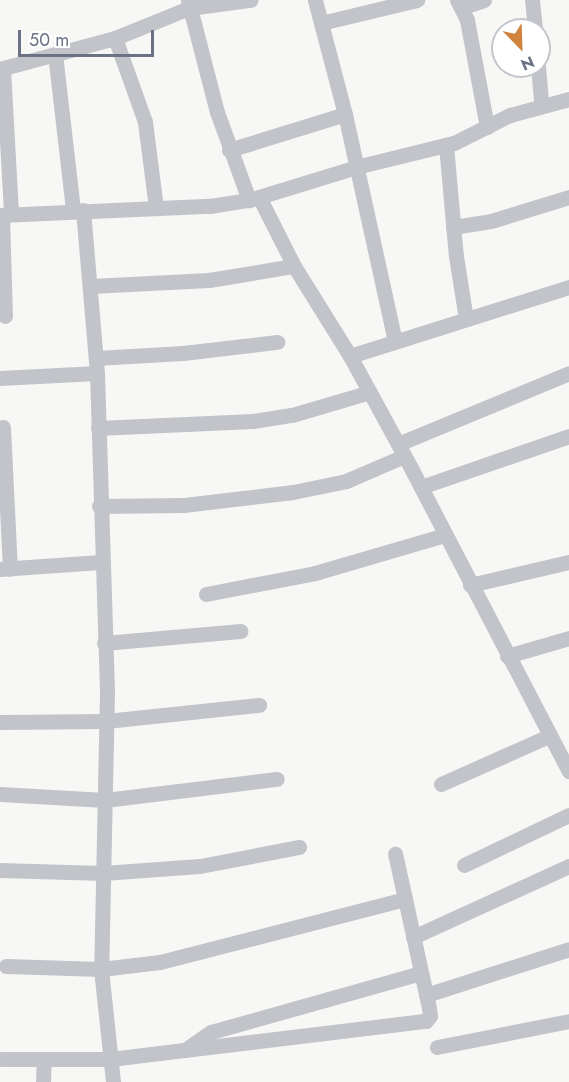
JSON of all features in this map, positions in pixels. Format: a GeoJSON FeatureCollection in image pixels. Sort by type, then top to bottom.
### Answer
{"type":"FeatureCollection","features":[{"type":"Feature","properties":{"kind":"street"},"geometry":{"type":"LineString","coordinates":[[5,316],[1,69],[115,38],[189,4],[250,0]]}},
{"type":"Feature","properties":{"kind":"street"},"geometry":{"type":"LineString","coordinates":[[315,0],[345,114],[395,342]]}},
{"type":"Feature","properties":{"kind":"street"},"geometry":{"type":"LineString","coordinates":[[321,23],[359,6],[417,0]]}},
{"type":"Feature","properties":{"kind":"street"},"geometry":{"type":"LineString","coordinates":[[484,0],[460,4],[487,128]]}},
{"type":"Feature","properties":{"kind":"street"},"geometry":{"type":"LineString","coordinates":[[532,0],[534,18]]}},
{"type":"Feature","properties":{"kind":"street"},"geometry":{"type":"LineString","coordinates":[[189,4],[229,150],[254,199],[370,392],[569,771]]}},
{"type":"Feature","properties":{"kind":"street"},"geometry":{"type":"LineString","coordinates":[[115,38],[145,122],[156,208]]}},
{"type":"Feature","properties":{"kind":"street"},"geometry":{"type":"LineString","coordinates":[[55,54],[91,286],[96,365],[106,721],[101,969],[113,1082]]}},
{"type":"Feature","properties":{"kind":"street"},"geometry":{"type":"LineString","coordinates":[[539,78],[541,104]]}},
{"type":"Feature","properties":{"kind":"street"},"geometry":{"type":"LineString","coordinates":[[4,215],[156,208],[254,199],[356,167],[446,145],[541,104],[569,99]]}},
{"type":"Feature","properties":{"kind":"street"},"geometry":{"type":"LineString","coordinates":[[229,150],[345,114]]}},
{"type":"Feature","properties":{"kind":"street"},"geometry":{"type":"LineString","coordinates":[[446,145],[453,226],[466,319]]}},
{"type":"Feature","properties":{"kind":"street"},"geometry":{"type":"LineString","coordinates":[[453,226],[490,220],[569,197]]}},
{"type":"Feature","properties":{"kind":"street"},"geometry":{"type":"LineString","coordinates":[[91,286],[209,280],[294,266]]}},
{"type":"Feature","properties":{"kind":"street"},"geometry":{"type":"LineString","coordinates":[[350,356],[569,287]]}},
{"type":"Feature","properties":{"kind":"street"},"geometry":{"type":"LineString","coordinates":[[0,378],[277,342]]}},
{"type":"Feature","properties":{"kind":"street"},"geometry":{"type":"LineString","coordinates":[[99,506],[174,506],[293,492],[346,481],[401,450],[569,373]]}},
{"type":"Feature","properties":{"kind":"street"},"geometry":{"type":"LineString","coordinates":[[98,428],[253,421],[292,415],[370,392]]}},
{"type":"Feature","properties":{"kind":"street"},"geometry":{"type":"LineString","coordinates":[[3,427],[5,569],[100,562]]}},
{"type":"Feature","properties":{"kind":"street"},"geometry":{"type":"LineString","coordinates":[[420,487],[569,436]]}},
{"type":"Feature","properties":{"kind":"street"},"geometry":{"type":"LineString","coordinates":[[206,594],[315,573],[445,535]]}},
{"type":"Feature","properties":{"kind":"street"},"geometry":{"type":"LineString","coordinates":[[470,585],[569,562]]}},
{"type":"Feature","properties":{"kind":"street"},"geometry":{"type":"LineString","coordinates":[[104,644],[240,631]]}},
{"type":"Feature","properties":{"kind":"street"},"geometry":{"type":"LineString","coordinates":[[507,656],[569,638]]}},
{"type":"Feature","properties":{"kind":"street"},"geometry":{"type":"LineString","coordinates":[[0,722],[106,721],[259,705]]}},
{"type":"Feature","properties":{"kind":"street"},"geometry":{"type":"LineString","coordinates":[[441,784],[549,736]]}},
{"type":"Feature","properties":{"kind":"street"},"geometry":{"type":"LineString","coordinates":[[0,794],[105,800],[277,779]]}},
{"type":"Feature","properties":{"kind":"street"},"geometry":{"type":"LineString","coordinates":[[464,865],[569,815]]}},
{"type":"Feature","properties":{"kind":"street"},"geometry":{"type":"LineString","coordinates":[[0,870],[103,873],[200,866],[299,847]]}},
{"type":"Feature","properties":{"kind":"street"},"geometry":{"type":"LineString","coordinates":[[1,1059],[110,1059],[418,1023],[430,1016],[394,854]]}},
{"type":"Feature","properties":{"kind":"street"},"geometry":{"type":"LineString","coordinates":[[413,937],[569,866]]}},
{"type":"Feature","properties":{"kind":"street"},"geometry":{"type":"LineString","coordinates":[[6,966],[101,969],[203,953],[405,899]]}},
{"type":"Feature","properties":{"kind":"street"},"geometry":{"type":"LineString","coordinates":[[426,995],[569,950]]}},
{"type":"Feature","properties":{"kind":"street"},"geometry":{"type":"LineString","coordinates":[[185,1050],[197,1039],[222,1029],[421,973]]}},
{"type":"Feature","properties":{"kind":"street"},"geometry":{"type":"LineString","coordinates":[[437,1047],[569,1021]]}},
{"type":"Feature","properties":{"kind":"street"},"geometry":{"type":"LineString","coordinates":[[43,1082],[44,1059]]}}]}
